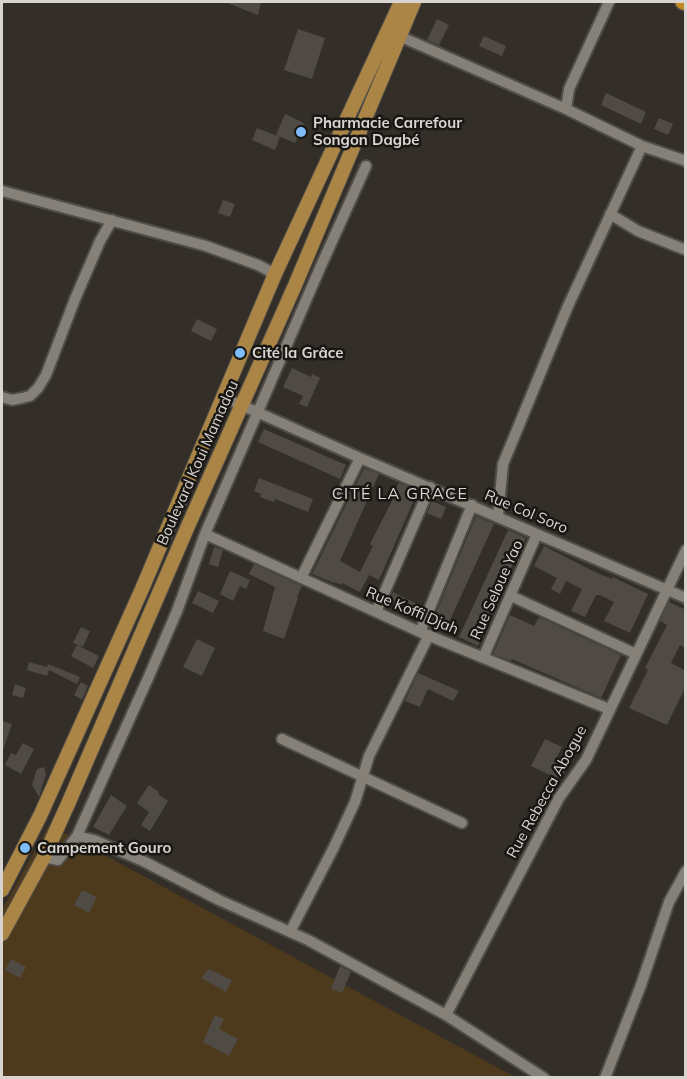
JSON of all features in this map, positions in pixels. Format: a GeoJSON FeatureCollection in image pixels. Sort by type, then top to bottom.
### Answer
{"type":"FeatureCollection","features":[{"type":"Feature","properties":{"kind":"main road","name":"Boulevard Koui Mamadou"},"geometry":{"type":"LineString","coordinates":[[2,890],[59,774],[276,274],[401,2]]}},
{"type":"Feature","properties":{"kind":"main road","name":"Boulevard Koui Mamadou"},"geometry":{"type":"LineString","coordinates":[[2,934],[44,856],[296,283],[414,2]]}},
{"type":"Feature","properties":{"kind":"main road"},"geometry":{"type":"LineString","coordinates":[[276,274],[296,283]]}},
{"type":"Feature","properties":{"kind":"street"},"geometry":{"type":"LineString","coordinates":[[566,109],[569,89],[609,2]]}},
{"type":"Feature","properties":{"kind":"street"},"geometry":{"type":"LineString","coordinates":[[399,36],[566,109],[642,146],[686,161]]}},
{"type":"Feature","properties":{"kind":"street"},"geometry":{"type":"LineString","coordinates":[[498,516],[503,464],[568,306],[642,146]]}},
{"type":"Feature","properties":{"kind":"street"},"geometry":{"type":"LineString","coordinates":[[44,856],[58,860],[77,836],[177,610],[205,534],[366,166]]}},
{"type":"Feature","properties":{"kind":"street"},"geometry":{"type":"LineString","coordinates":[[2,191],[206,246],[276,274]]}},
{"type":"Feature","properties":{"kind":"street"},"geometry":{"type":"LineString","coordinates":[[610,214],[638,231],[686,250]]}},
{"type":"Feature","properties":{"kind":"street"},"geometry":{"type":"LineString","coordinates":[[2,397],[12,400],[30,396],[42,382],[100,241],[112,220]]}},
{"type":"Feature","properties":{"kind":"street","name":"Rue Col Soro"},"geometry":{"type":"LineString","coordinates":[[223,397],[686,598]]}},
{"type":"Feature","properties":{"kind":"street"},"geometry":{"type":"LineString","coordinates":[[301,578],[360,458]]}},
{"type":"Feature","properties":{"kind":"street"},"geometry":{"type":"LineString","coordinates":[[375,612],[430,487]]}},
{"type":"Feature","properties":{"kind":"street"},"geometry":{"type":"LineString","coordinates":[[290,932],[355,802],[369,756],[425,633],[472,505]]}},
{"type":"Feature","properties":{"kind":"street","name":"Rue Koffi Djah"},"geometry":{"type":"LineString","coordinates":[[205,534],[375,612],[609,709]]}},
{"type":"Feature","properties":{"kind":"street","name":"Rue Seloue Yao"},"geometry":{"type":"LineString","coordinates":[[483,658],[537,534]]}},
{"type":"Feature","properties":{"kind":"street","name":"Rue Rebecca Abogue"},"geometry":{"type":"LineString","coordinates":[[446,1015],[559,798],[586,760],[665,589],[686,550]]}},
{"type":"Feature","properties":{"kind":"street"},"geometry":{"type":"LineString","coordinates":[[511,596],[636,654]]}},
{"type":"Feature","properties":{"kind":"street"},"geometry":{"type":"LineString","coordinates":[[282,739],[462,823]]}},
{"type":"Feature","properties":{"kind":"street"},"geometry":{"type":"LineString","coordinates":[[77,836],[94,840],[143,861],[219,900],[290,932],[446,1015],[544,1077]]}},
{"type":"Feature","properties":{"kind":"street"},"geometry":{"type":"LineString","coordinates":[[605,1077],[641,985],[669,902],[686,871]]}},
{"type":"Feature","properties":{"kind":"shaded area"},"geometry":{"type":"Polygon","coordinates":[[[49,825],[515,1077],[2,1078],[2,910],[49,825]]]}},
{"type":"Feature","properties":{"kind":"building"},"geometry":{"type":"Polygon","coordinates":[[[225,2],[261,2],[258,15],[225,2]]]}},
{"type":"Feature","properties":{"kind":"building"},"geometry":{"type":"Polygon","coordinates":[[[437,19],[449,25],[439,45],[427,40],[437,19]]]}},
{"type":"Feature","properties":{"kind":"building"},"geometry":{"type":"Polygon","coordinates":[[[298,29],[325,38],[312,79],[284,70],[298,29]]]}},
{"type":"Feature","properties":{"kind":"building"},"geometry":{"type":"Polygon","coordinates":[[[484,36],[506,46],[502,56],[479,46],[484,36]]]}},
{"type":"Feature","properties":{"kind":"building"},"geometry":{"type":"Polygon","coordinates":[[[606,93],[646,112],[641,124],[601,105],[606,93]]]}},
{"type":"Feature","properties":{"kind":"building"},"geometry":{"type":"Polygon","coordinates":[[[285,114],[304,123],[295,143],[276,135],[285,114]]]}},
{"type":"Feature","properties":{"kind":"building"},"geometry":{"type":"Polygon","coordinates":[[[659,118],[673,124],[668,135],[654,129],[659,118]]]}},
{"type":"Feature","properties":{"kind":"building"},"geometry":{"type":"Polygon","coordinates":[[[257,128],[280,137],[275,150],[252,140],[257,128]]]}},
{"type":"Feature","properties":{"kind":"building"},"geometry":{"type":"Polygon","coordinates":[[[223,200],[235,204],[230,217],[218,213],[223,200]]]}},
{"type":"Feature","properties":{"kind":"building"},"geometry":{"type":"Polygon","coordinates":[[[197,319],[217,329],[211,341],[191,331],[197,319]]]}},
{"type":"Feature","properties":{"kind":"building"},"geometry":{"type":"Polygon","coordinates":[[[292,368],[311,377],[312,374],[320,378],[307,407],[299,404],[303,396],[283,387],[292,368]]]}},
{"type":"Feature","properties":{"kind":"building"},"geometry":{"type":"Polygon","coordinates":[[[264,429],[346,465],[340,479],[258,442],[264,429]]]}},
{"type":"Feature","properties":{"kind":"building"},"geometry":{"type":"Polygon","coordinates":[[[364,468],[379,474],[340,561],[360,572],[373,546],[370,544],[399,483],[418,491],[379,580],[369,575],[360,592],[342,583],[341,585],[334,583],[312,574],[364,468]]]}},
{"type":"Feature","properties":{"kind":"building"},"geometry":{"type":"Polygon","coordinates":[[[259,478],[313,499],[308,512],[275,499],[274,502],[260,497],[261,494],[254,491],[259,478]]]}},
{"type":"Feature","properties":{"kind":"building"},"geometry":{"type":"Polygon","coordinates":[[[432,501],[446,507],[441,519],[427,513],[432,501]]]}},
{"type":"Feature","properties":{"kind":"building"},"geometry":{"type":"Polygon","coordinates":[[[476,516],[494,524],[445,631],[431,625],[476,516]]]}},
{"type":"Feature","properties":{"kind":"building"},"geometry":{"type":"Polygon","coordinates":[[[508,530],[526,538],[508,574],[478,646],[459,637],[508,530]]]}},
{"type":"Feature","properties":{"kind":"building"},"geometry":{"type":"Polygon","coordinates":[[[544,546],[595,572],[612,579],[613,577],[648,594],[630,633],[604,621],[614,602],[600,595],[596,595],[585,617],[571,611],[582,589],[566,581],[560,594],[551,589],[557,578],[534,566],[544,546]]]}},
{"type":"Feature","properties":{"kind":"building"},"geometry":{"type":"Polygon","coordinates":[[[214,547],[223,550],[218,567],[209,564],[214,547]]]}},
{"type":"Feature","properties":{"kind":"building"},"geometry":{"type":"Polygon","coordinates":[[[254,564],[302,586],[284,639],[263,631],[275,587],[249,574],[254,564]]]}},
{"type":"Feature","properties":{"kind":"building"},"geometry":{"type":"Polygon","coordinates":[[[230,571],[250,580],[246,589],[240,586],[233,601],[220,594],[230,571]]]}},
{"type":"Feature","properties":{"kind":"building"},"geometry":{"type":"Polygon","coordinates":[[[198,591],[219,601],[213,613],[192,603],[198,591]]]}},
{"type":"Feature","properties":{"kind":"building"},"geometry":{"type":"Polygon","coordinates":[[[393,592],[419,605],[414,615],[389,602],[393,592]]]}},
{"type":"Feature","properties":{"kind":"building"},"geometry":{"type":"Polygon","coordinates":[[[669,602],[686,610],[686,648],[680,645],[671,663],[686,671],[686,686],[667,725],[629,708],[648,670],[645,668],[667,625],[660,621],[669,602]]]}},
{"type":"Feature","properties":{"kind":"building"},"geometry":{"type":"Polygon","coordinates":[[[510,615],[534,626],[539,617],[621,655],[601,698],[512,659],[511,661],[493,654],[510,615]]]}},
{"type":"Feature","properties":{"kind":"building"},"geometry":{"type":"Polygon","coordinates":[[[81,627],[90,631],[83,647],[73,643],[81,627]]]}},
{"type":"Feature","properties":{"kind":"building"},"geometry":{"type":"Polygon","coordinates":[[[197,639],[215,648],[202,676],[183,667],[197,639]]]}},
{"type":"Feature","properties":{"kind":"building"},"geometry":{"type":"Polygon","coordinates":[[[77,645],[99,656],[93,668],[71,656],[77,645]]]}},
{"type":"Feature","properties":{"kind":"building"},"geometry":{"type":"Polygon","coordinates":[[[29,662],[47,667],[48,664],[80,677],[77,684],[49,670],[47,676],[27,670],[29,662]]]}},
{"type":"Feature","properties":{"kind":"building"},"geometry":{"type":"Polygon","coordinates":[[[418,673],[459,691],[453,701],[428,689],[420,707],[405,701],[418,673]]]}},
{"type":"Feature","properties":{"kind":"building"},"geometry":{"type":"Polygon","coordinates":[[[81,682],[88,686],[82,700],[74,695],[81,682]]]}},
{"type":"Feature","properties":{"kind":"building"},"geometry":{"type":"Polygon","coordinates":[[[15,684],[26,688],[23,698],[12,695],[15,684]]]}},
{"type":"Feature","properties":{"kind":"building"},"geometry":{"type":"Polygon","coordinates":[[[2,721],[12,724],[3,750],[2,750],[2,721]]]}},
{"type":"Feature","properties":{"kind":"building"},"geometry":{"type":"Polygon","coordinates":[[[545,739],[562,747],[555,761],[567,766],[560,780],[531,766],[545,739]]]}},
{"type":"Feature","properties":{"kind":"building"},"geometry":{"type":"Polygon","coordinates":[[[23,743],[34,749],[21,774],[5,765],[11,753],[16,755],[23,743]]]}},
{"type":"Feature","properties":{"kind":"building"},"geometry":{"type":"Polygon","coordinates":[[[44,767],[46,774],[39,797],[32,785],[37,769],[44,767]]]}},
{"type":"Feature","properties":{"kind":"building"},"geometry":{"type":"Polygon","coordinates":[[[149,785],[168,801],[150,831],[141,825],[149,812],[137,803],[149,785]]]}},
{"type":"Feature","properties":{"kind":"building"},"geometry":{"type":"Polygon","coordinates":[[[111,795],[127,806],[109,835],[93,827],[111,795]]]}},
{"type":"Feature","properties":{"kind":"building"},"geometry":{"type":"Polygon","coordinates":[[[82,890],[97,897],[89,913],[74,905],[82,890]]]}},
{"type":"Feature","properties":{"kind":"building"},"geometry":{"type":"Polygon","coordinates":[[[11,959],[26,967],[20,978],[5,970],[11,959]]]}},
{"type":"Feature","properties":{"kind":"building"},"geometry":{"type":"Polygon","coordinates":[[[340,966],[351,972],[342,993],[331,989],[340,966]]]}},
{"type":"Feature","properties":{"kind":"building"},"geometry":{"type":"Polygon","coordinates":[[[209,969],[232,980],[226,992],[201,978],[209,969]]]}},
{"type":"Feature","properties":{"kind":"building"},"geometry":{"type":"Polygon","coordinates":[[[215,1015],[224,1019],[219,1029],[238,1039],[229,1056],[203,1042],[215,1015]]]}},
{"type":"Feature","properties":{"kind":"place","name":"Pharmacie Carrefour Songon Dagbé"},"geometry":{"type":"Point","coordinates":[301,132]}},
{"type":"Feature","properties":{"kind":"place","name":"Cité la Grâce"},"geometry":{"type":"Point","coordinates":[240,353]}},
{"type":"Feature","properties":{"kind":"place","name":"Campement Gouro"},"geometry":{"type":"Point","coordinates":[25,848]}},
{"type":"Feature","properties":{"kind":"district","name":"CITÉ LA GRACE"},"geometry":{"type":"Point","coordinates":[400,494]}}]}
